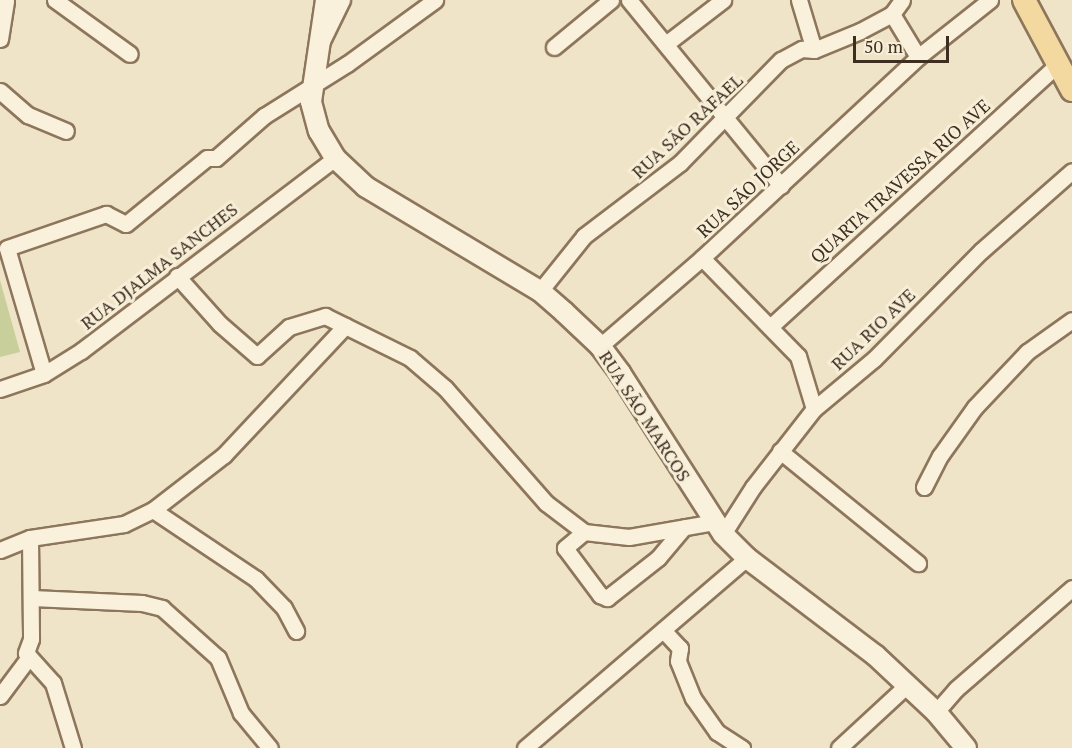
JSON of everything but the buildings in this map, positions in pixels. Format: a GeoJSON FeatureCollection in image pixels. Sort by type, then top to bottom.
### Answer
{"type":"FeatureCollection","features":[{"type":"Feature","properties":{"kind":"main road","name":"RUA SÃO MARCOS"},"geometry":{"type":"LineString","coordinates":[[326,0],[311,87],[314,120],[334,158],[366,187],[540,291],[600,346],[642,406],[719,528],[747,558],[875,655],[936,712],[966,748]]}},
{"type":"Feature","properties":{"kind":"main road"},"geometry":{"type":"LineString","coordinates":[[1024,0],[1072,90]]}},
{"type":"Feature","properties":{"kind":"street"},"geometry":{"type":"LineString","coordinates":[[55,0],[130,54]]}},
{"type":"Feature","properties":{"kind":"street"},"geometry":{"type":"LineString","coordinates":[[317,48],[342,0]]}},
{"type":"Feature","properties":{"kind":"street"},"geometry":{"type":"LineString","coordinates":[[44,374],[6,250],[106,214],[126,224],[207,158],[216,158],[264,116],[311,87],[435,0]]}},
{"type":"Feature","properties":{"kind":"street"},"geometry":{"type":"LineString","coordinates":[[554,47],[611,0]]}},
{"type":"Feature","properties":{"kind":"street"},"geometry":{"type":"LineString","coordinates":[[628,0],[667,43],[781,186]]}},
{"type":"Feature","properties":{"kind":"street"},"geometry":{"type":"LineString","coordinates":[[667,43],[723,0]]}},
{"type":"Feature","properties":{"kind":"street"},"geometry":{"type":"LineString","coordinates":[[799,0],[814,50]]}},
{"type":"Feature","properties":{"kind":"street"},"geometry":{"type":"LineString","coordinates":[[902,0],[892,14],[918,57]]}},
{"type":"Feature","properties":{"kind":"street","name":"RUA SÃO JORGE"},"geometry":{"type":"LineString","coordinates":[[600,346],[702,258],[918,57],[990,0]]}},
{"type":"Feature","properties":{"kind":"street"},"geometry":{"type":"LineString","coordinates":[[0,39],[3,6]]}},
{"type":"Feature","properties":{"kind":"street","name":"RUA SÃO RAFAEL"},"geometry":{"type":"LineString","coordinates":[[540,291],[584,236],[681,163],[781,60],[802,49],[814,50],[892,14]]}},
{"type":"Feature","properties":{"kind":"street","name":"QUARTA TRAVESSA RIO AVE"},"geometry":{"type":"LineString","coordinates":[[770,327],[1057,64]]}},
{"type":"Feature","properties":{"kind":"street"},"geometry":{"type":"LineString","coordinates":[[0,91],[28,115],[66,131]]}},
{"type":"Feature","properties":{"kind":"street","name":"RUA DJALMA SANCHES"},"geometry":{"type":"LineString","coordinates":[[0,389],[44,374],[81,351],[334,158]]}},
{"type":"Feature","properties":{"kind":"street","name":"RUA RIO AVE"},"geometry":{"type":"LineString","coordinates":[[719,528],[814,409],[874,359],[981,250],[1072,171]]}},
{"type":"Feature","properties":{"kind":"street"},"geometry":{"type":"LineString","coordinates":[[702,258],[770,327],[804,366],[814,409]]}},
{"type":"Feature","properties":{"kind":"street"},"geometry":{"type":"LineString","coordinates":[[177,276],[206,310],[257,356],[289,327],[316,317],[326,316],[426,369],[524,480],[569,524],[584,532],[629,537],[684,527],[719,528]]}},
{"type":"Feature","properties":{"kind":"street"},"geometry":{"type":"LineString","coordinates":[[924,487],[940,456],[975,407],[1028,352],[1072,320]]}},
{"type":"Feature","properties":{"kind":"street"},"geometry":{"type":"LineString","coordinates":[[0,550],[30,538],[124,524],[153,510],[224,455],[345,326]]}},
{"type":"Feature","properties":{"kind":"street"},"geometry":{"type":"LineString","coordinates":[[780,451],[918,563]]}},
{"type":"Feature","properties":{"kind":"street"},"geometry":{"type":"LineString","coordinates":[[153,510],[256,579],[284,608],[296,630]]}},
{"type":"Feature","properties":{"kind":"street"},"geometry":{"type":"LineString","coordinates":[[584,532],[565,548],[600,595],[607,598],[658,558],[684,527]]}},
{"type":"Feature","properties":{"kind":"street"},"geometry":{"type":"LineString","coordinates":[[0,696],[29,657],[32,598],[30,538]]}},
{"type":"Feature","properties":{"kind":"street"},"geometry":{"type":"LineString","coordinates":[[525,748],[747,558]]}},
{"type":"Feature","properties":{"kind":"street"},"geometry":{"type":"LineString","coordinates":[[936,712],[956,689],[1072,588]]}},
{"type":"Feature","properties":{"kind":"street"},"geometry":{"type":"LineString","coordinates":[[32,598],[142,603],[162,608],[218,658],[241,713],[270,748]]}},
{"type":"Feature","properties":{"kind":"street"},"geometry":{"type":"LineString","coordinates":[[663,630],[680,648],[678,661],[693,698],[717,732],[742,748]]}},
{"type":"Feature","properties":{"kind":"street"},"geometry":{"type":"LineString","coordinates":[[29,657],[53,683],[72,748]]}},
{"type":"Feature","properties":{"kind":"street"},"geometry":{"type":"LineString","coordinates":[[839,748],[907,685]]}},
{"type":"Feature","properties":{"kind":"green space"},"geometry":{"type":"Polygon","coordinates":[[[0,280],[20,352],[0,357],[0,280]]]}}]}
